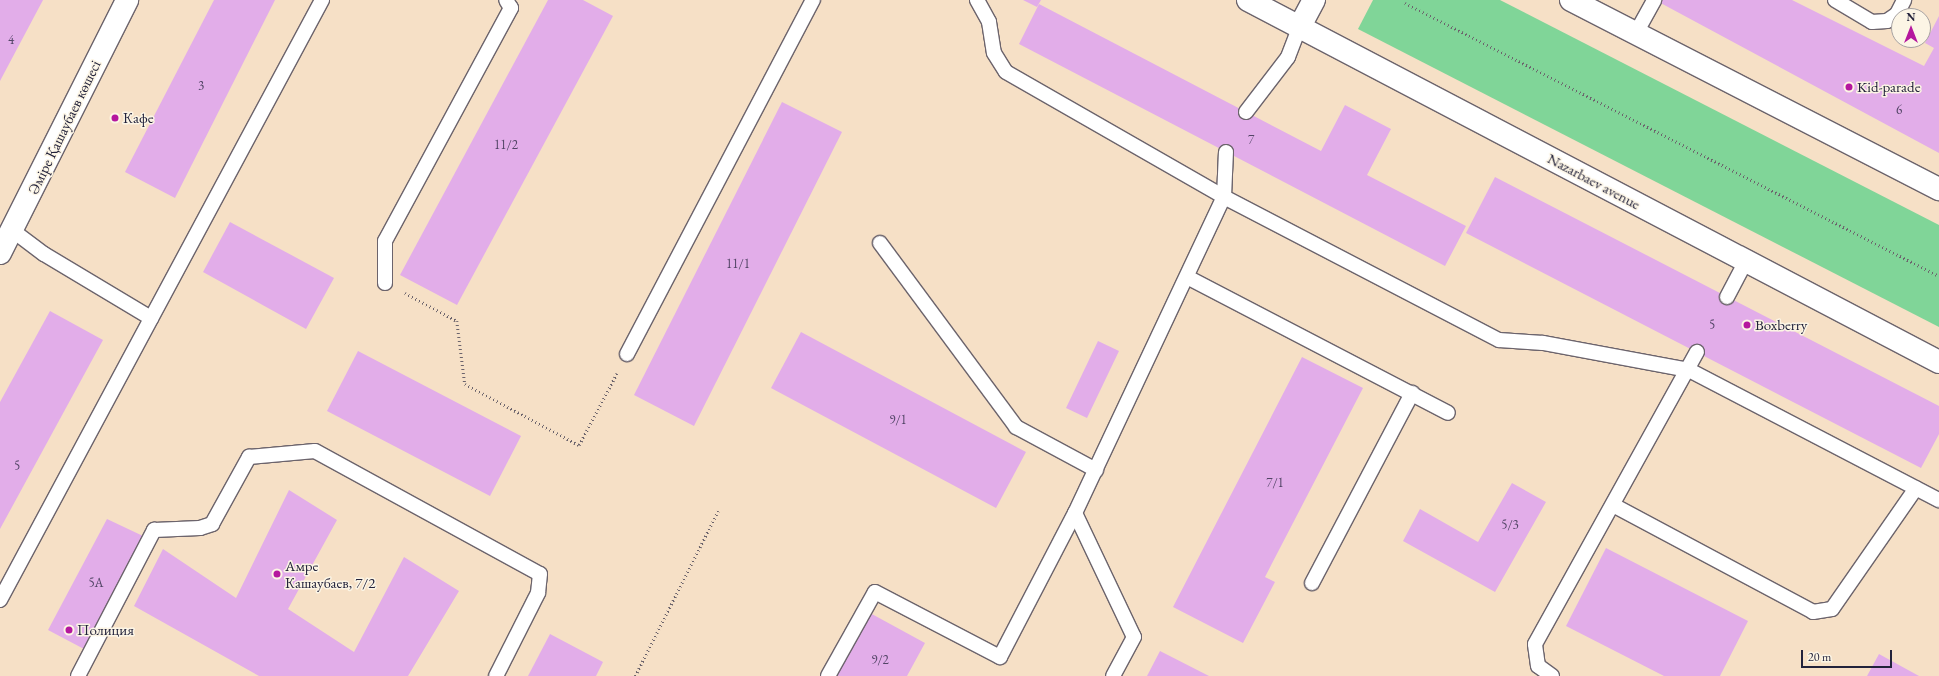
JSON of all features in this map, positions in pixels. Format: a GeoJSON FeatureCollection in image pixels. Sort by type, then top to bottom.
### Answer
{"type":"FeatureCollection","features":[{"type":"Feature","properties":{"kind":"main road","name":"Әміре Қашаубаев көшесі"},"geometry":{"type":"LineString","coordinates":[[0,253],[127,0]]}},
{"type":"Feature","properties":{"kind":"main road","name":"Nazarbaev avenue"},"geometry":{"type":"LineString","coordinates":[[1248,0],[1939,362]]}},
{"type":"Feature","properties":{"kind":"main road"},"geometry":{"type":"LineString","coordinates":[[1299,28],[1314,0]]}},
{"type":"Feature","properties":{"kind":"main road"},"geometry":{"type":"LineString","coordinates":[[1571,0],[1939,189]]}},
{"type":"Feature","properties":{"kind":"lane"},"geometry":{"type":"LineString","coordinates":[[0,600],[322,0]]}},
{"type":"Feature","properties":{"kind":"lane"},"geometry":{"type":"LineString","coordinates":[[385,283],[385,241],[511,8],[506,0]]}},
{"type":"Feature","properties":{"kind":"lane"},"geometry":{"type":"LineString","coordinates":[[627,354],[814,0]]}},
{"type":"Feature","properties":{"kind":"lane"},"geometry":{"type":"LineString","coordinates":[[978,0],[989,22],[994,53],[1006,72],[1224,196],[1499,340],[1542,343],[1688,370],[1939,500]]}},
{"type":"Feature","properties":{"kind":"lane"},"geometry":{"type":"LineString","coordinates":[[1636,34],[1654,0]]}},
{"type":"Feature","properties":{"kind":"lane"},"geometry":{"type":"LineString","coordinates":[[1835,0],[1872,22],[1887,21],[1897,14],[1904,0]]}},
{"type":"Feature","properties":{"kind":"lane"},"geometry":{"type":"LineString","coordinates":[[1246,112],[1288,57],[1299,28]]}},
{"type":"Feature","properties":{"kind":"lane"},"geometry":{"type":"LineString","coordinates":[[828,676],[875,592],[1000,657],[1075,514],[1224,196],[1226,152]]}},
{"type":"Feature","properties":{"kind":"lane"},"geometry":{"type":"LineString","coordinates":[[12,230],[44,254],[151,318]]}},
{"type":"Feature","properties":{"kind":"lane"},"geometry":{"type":"LineString","coordinates":[[880,243],[1016,427],[1096,470]]}},
{"type":"Feature","properties":{"kind":"lane"},"geometry":{"type":"LineString","coordinates":[[1727,297],[1746,261]]}},
{"type":"Feature","properties":{"kind":"lane"},"geometry":{"type":"LineString","coordinates":[[1187,276],[1448,413]]}},
{"type":"Feature","properties":{"kind":"lane"},"geometry":{"type":"LineString","coordinates":[[1552,676],[1538,666],[1535,644],[1697,352]]}},
{"type":"Feature","properties":{"kind":"lane"},"geometry":{"type":"LineString","coordinates":[[1312,583],[1412,394]]}},
{"type":"Feature","properties":{"kind":"lane"},"geometry":{"type":"LineString","coordinates":[[78,676],[154,530],[200,528],[212,524],[249,457],[315,451],[540,574],[538,594],[496,676]]}},
{"type":"Feature","properties":{"kind":"lane"},"geometry":{"type":"LineString","coordinates":[[1613,505],[1813,612],[1832,609],[1916,488]]}},
{"type":"Feature","properties":{"kind":"lane"},"geometry":{"type":"LineString","coordinates":[[1075,514],[1134,637],[1113,676]]}},
{"type":"Feature","properties":{"kind":"path"},"geometry":{"type":"LineString","coordinates":[[1405,3],[1939,276]]}},
{"type":"Feature","properties":{"kind":"path"},"geometry":{"type":"LineString","coordinates":[[385,283],[457,321],[464,384],[579,445],[627,354]]}},
{"type":"Feature","properties":{"kind":"path"},"geometry":{"type":"LineString","coordinates":[[635,676],[718,511]]}},
{"type":"Feature","properties":{"kind":"green space"},"geometry":{"type":"Polygon","coordinates":[[[1373,0],[1500,0],[1939,225],[1939,327],[1358,29],[1373,0]]]}},
{"type":"Feature","properties":{"kind":"building"},"geometry":{"type":"Polygon","coordinates":[[[0,0],[43,0],[0,81],[0,0]]]}},
{"type":"Feature","properties":{"kind":"building"},"geometry":{"type":"Polygon","coordinates":[[[214,0],[275,0],[175,198],[125,172],[214,0]]]}},
{"type":"Feature","properties":{"kind":"building"},"geometry":{"type":"Polygon","coordinates":[[[548,0],[583,0],[613,16],[457,305],[400,275],[548,0]]]}},
{"type":"Feature","properties":{"kind":"building"},"geometry":{"type":"Polygon","coordinates":[[[1023,0],[1041,0],[1037,7],[1023,0]]]}},
{"type":"Feature","properties":{"kind":"building"},"geometry":{"type":"Polygon","coordinates":[[[1655,0],[1792,0],[1924,66],[1934,48],[1931,46],[1931,31],[1939,16],[1939,153],[1655,0]]]}},
{"type":"Feature","properties":{"kind":"building"},"geometry":{"type":"Polygon","coordinates":[[[1039,4],[1321,151],[1345,105],[1391,129],[1367,175],[1466,226],[1445,266],[1019,44],[1039,4]]]}},
{"type":"Feature","properties":{"kind":"building"},"geometry":{"type":"Polygon","coordinates":[[[782,102],[842,132],[694,426],[634,395],[782,102]]]}},
{"type":"Feature","properties":{"kind":"building"},"geometry":{"type":"Polygon","coordinates":[[[1495,177],[1939,406],[1939,434],[1921,468],[1466,233],[1495,177]]]}},
{"type":"Feature","properties":{"kind":"building"},"geometry":{"type":"Polygon","coordinates":[[[230,222],[334,278],[306,329],[203,272],[230,222]]]}},
{"type":"Feature","properties":{"kind":"building"},"geometry":{"type":"Polygon","coordinates":[[[50,311],[103,340],[0,529],[0,402],[50,311]]]}},
{"type":"Feature","properties":{"kind":"building"},"geometry":{"type":"Polygon","coordinates":[[[801,332],[1026,452],[996,508],[771,388],[801,332]]]}},
{"type":"Feature","properties":{"kind":"building"},"geometry":{"type":"Polygon","coordinates":[[[1098,341],[1119,351],[1087,418],[1066,408],[1098,341]]]}},
{"type":"Feature","properties":{"kind":"building"},"geometry":{"type":"Polygon","coordinates":[[[358,351],[521,436],[490,496],[327,411],[358,351]]]}},
{"type":"Feature","properties":{"kind":"building"},"geometry":{"type":"Polygon","coordinates":[[[1302,357],[1363,388],[1265,577],[1275,582],[1243,643],[1173,607],[1302,357]]]}},
{"type":"Feature","properties":{"kind":"building"},"geometry":{"type":"Polygon","coordinates":[[[1512,483],[1546,502],[1495,592],[1403,541],[1420,509],[1478,542],[1512,483]]]}},
{"type":"Feature","properties":{"kind":"building","name":"Амре Кашаубаев, 7/2"},"geometry":{"type":"Polygon","coordinates":[[[289,490],[337,520],[288,609],[354,652],[404,557],[459,591],[408,676],[259,676],[134,606],[163,549],[236,598],[289,490]]]}},
{"type":"Feature","properties":{"kind":"building"},"geometry":{"type":"Polygon","coordinates":[[[107,519],[143,536],[84,649],[48,630],[107,519]]]}},
{"type":"Feature","properties":{"kind":"building"},"geometry":{"type":"Polygon","coordinates":[[[1606,548],[1748,621],[1720,676],[1664,676],[1566,626],[1606,548]]]}},
{"type":"Feature","properties":{"kind":"building"},"geometry":{"type":"Polygon","coordinates":[[[870,613],[925,643],[907,676],[835,676],[870,613]]]}},
{"type":"Feature","properties":{"kind":"building"},"geometry":{"type":"Polygon","coordinates":[[[550,634],[603,662],[596,676],[528,676],[550,634]]]}},
{"type":"Feature","properties":{"kind":"building"},"geometry":{"type":"Polygon","coordinates":[[[1160,651],[1209,676],[1147,676],[1160,651]]]}},
{"type":"Feature","properties":{"kind":"building"},"geometry":{"type":"Polygon","coordinates":[[[1879,654],[1919,676],[1867,676],[1879,654]]]}},
{"type":"Feature","properties":{"kind":"place","name":"Kid-parade"},"geometry":{"type":"Point","coordinates":[1849,87]}},
{"type":"Feature","properties":{"kind":"place","name":"Кафе"},"geometry":{"type":"Point","coordinates":[115,118]}},
{"type":"Feature","properties":{"kind":"place","name":"Boxberry"},"geometry":{"type":"Point","coordinates":[1747,325]}},
{"type":"Feature","properties":{"kind":"place","name":"Амре Кашаубаев, 7/2"},"geometry":{"type":"Point","coordinates":[277,574]}},
{"type":"Feature","properties":{"kind":"place","name":"Полиция"},"geometry":{"type":"Point","coordinates":[69,630]}}]}
